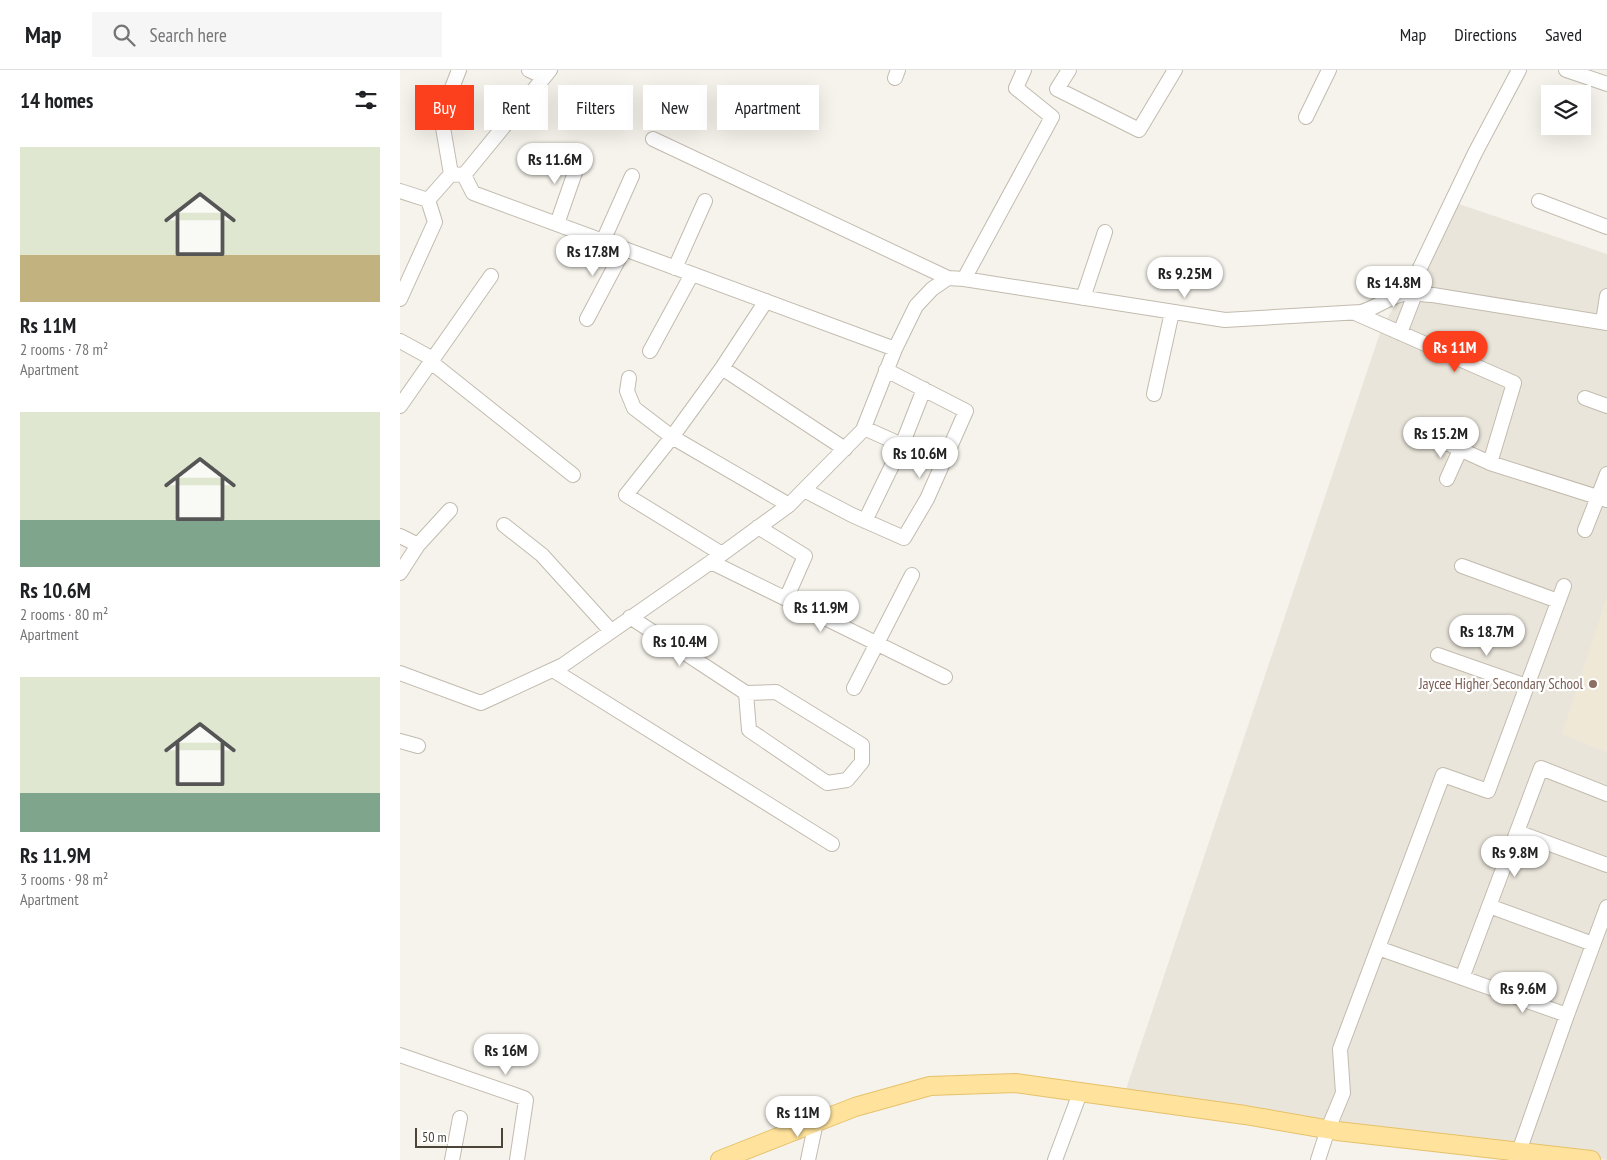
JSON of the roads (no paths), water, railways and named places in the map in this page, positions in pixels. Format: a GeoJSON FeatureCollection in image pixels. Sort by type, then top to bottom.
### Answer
{"type":"FeatureCollection","features":[{"type":"Feature","properties":{"kind":"main road"},"geometry":{"type":"LineString","coordinates":[[720,1160],[855,1107],[930,1086],[1014,1083],[1245,1115],[1517,1156],[1591,1160]]}},
{"type":"Feature","properties":{"kind":"street"},"geometry":{"type":"LineString","coordinates":[[459,70],[441,116],[458,175],[473,193],[894,349]]}},
{"type":"Feature","properties":{"kind":"street"},"geometry":{"type":"LineString","coordinates":[[428,200],[458,175],[547,74],[529,70]]}},
{"type":"Feature","properties":{"kind":"street"},"geometry":{"type":"LineString","coordinates":[[964,279],[1052,117],[1016,88],[1024,70]]}},
{"type":"Feature","properties":{"kind":"street"},"geometry":{"type":"LineString","coordinates":[[1069,70],[1057,89],[1139,130],[1175,70]]}},
{"type":"Feature","properties":{"kind":"street"},"geometry":{"type":"LineString","coordinates":[[1306,117],[1329,70]]}},
{"type":"Feature","properties":{"kind":"street"},"geometry":{"type":"LineString","coordinates":[[1400,333],[1412,293],[1475,153],[1519,70]]}},
{"type":"Feature","properties":{"kind":"street"},"geometry":{"type":"LineString","coordinates":[[1566,70],[1607,84]]}},
{"type":"Feature","properties":{"kind":"street"},"geometry":{"type":"LineString","coordinates":[[653,139],[948,278],[1226,320],[1368,310],[1387,300],[1412,293],[1605,323],[1607,296]]}},
{"type":"Feature","properties":{"kind":"street"},"geometry":{"type":"LineString","coordinates":[[557,224],[581,155]]}},
{"type":"Feature","properties":{"kind":"street"},"geometry":{"type":"LineString","coordinates":[[603,241],[632,176]]}},
{"type":"Feature","properties":{"kind":"street"},"geometry":{"type":"LineString","coordinates":[[400,191],[428,200]]}},
{"type":"Feature","properties":{"kind":"street"},"geometry":{"type":"LineString","coordinates":[[400,299],[435,222],[428,200]]}},
{"type":"Feature","properties":{"kind":"street"},"geometry":{"type":"LineString","coordinates":[[675,268],[705,201]]}},
{"type":"Feature","properties":{"kind":"street"},"geometry":{"type":"LineString","coordinates":[[1540,201],[1607,227]]}},
{"type":"Feature","properties":{"kind":"street"},"geometry":{"type":"LineString","coordinates":[[1083,298],[1105,232]]}},
{"type":"Feature","properties":{"kind":"street"},"geometry":{"type":"LineString","coordinates":[[587,319],[624,249]]}},
{"type":"Feature","properties":{"kind":"street"},"geometry":{"type":"LineString","coordinates":[[650,351],[692,274]]}},
{"type":"Feature","properties":{"kind":"street"},"geometry":{"type":"LineString","coordinates":[[400,406],[491,276]]}},
{"type":"Feature","properties":{"kind":"street"},"geometry":{"type":"LineString","coordinates":[[400,673],[481,703],[563,665],[722,554],[789,505],[864,428],[894,349],[916,306],[932,289],[948,278]]}},
{"type":"Feature","properties":{"kind":"street"},"geometry":{"type":"LineString","coordinates":[[722,554],[626,495],[672,437],[722,368],[766,301]]}},
{"type":"Feature","properties":{"kind":"street"},"geometry":{"type":"LineString","coordinates":[[1154,394],[1172,312]]}},
{"type":"Feature","properties":{"kind":"street"},"geometry":{"type":"LineString","coordinates":[[1354,312],[1514,383],[1490,463]]}},
{"type":"Feature","properties":{"kind":"street"},"geometry":{"type":"LineString","coordinates":[[400,341],[432,361],[573,475]]}},
{"type":"Feature","properties":{"kind":"street"},"geometry":{"type":"LineString","coordinates":[[722,368],[845,449]]}},
{"type":"Feature","properties":{"kind":"street"},"geometry":{"type":"LineString","coordinates":[[804,490],[865,521],[904,538],[927,499],[966,411],[886,370]]}},
{"type":"Feature","properties":{"kind":"street"},"geometry":{"type":"LineString","coordinates":[[629,378],[627,391],[634,408],[672,437],[789,505]]}},
{"type":"Feature","properties":{"kind":"street"},"geometry":{"type":"LineString","coordinates":[[865,521],[902,445],[924,390]]}},
{"type":"Feature","properties":{"kind":"street"},"geometry":{"type":"LineString","coordinates":[[1585,398],[1607,406]]}},
{"type":"Feature","properties":{"kind":"street"},"geometry":{"type":"LineString","coordinates":[[864,428],[902,445]]}},
{"type":"Feature","properties":{"kind":"street"},"geometry":{"type":"LineString","coordinates":[[1429,435],[1490,463],[1602,499]]}},
{"type":"Feature","properties":{"kind":"street"},"geometry":{"type":"LineString","coordinates":[[1447,480],[1460,450]]}},
{"type":"Feature","properties":{"kind":"street"},"geometry":{"type":"LineString","coordinates":[[1585,530],[1602,499],[1607,474]]}},
{"type":"Feature","properties":{"kind":"street"},"geometry":{"type":"LineString","coordinates":[[400,573],[418,545],[450,510]]}},
{"type":"Feature","properties":{"kind":"street"},"geometry":{"type":"LineString","coordinates":[[504,526],[542,555],[611,631]]}},
{"type":"Feature","properties":{"kind":"street"},"geometry":{"type":"LineString","coordinates":[[758,528],[805,556],[786,600]]}},
{"type":"Feature","properties":{"kind":"street"},"geometry":{"type":"LineString","coordinates":[[400,536],[418,545]]}},
{"type":"Feature","properties":{"kind":"street"},"geometry":{"type":"LineString","coordinates":[[710,562],[945,676]]}},
{"type":"Feature","properties":{"kind":"street"},"geometry":{"type":"LineString","coordinates":[[1462,566],[1558,601]]}},
{"type":"Feature","properties":{"kind":"street"},"geometry":{"type":"LineString","coordinates":[[854,688],[912,575]]}},
{"type":"Feature","properties":{"kind":"street"},"geometry":{"type":"LineString","coordinates":[[1318,1160],[1343,1093],[1340,1049],[1443,775],[1488,791],[1564,586]]}},
{"type":"Feature","properties":{"kind":"street"},"geometry":{"type":"LineString","coordinates":[[630,617],[746,693],[776,692],[862,745],[862,762],[847,780],[826,783],[749,730],[746,693]]}},
{"type":"Feature","properties":{"kind":"street"},"geometry":{"type":"LineString","coordinates":[[1438,655],[1526,686]]}},
{"type":"Feature","properties":{"kind":"street"},"geometry":{"type":"LineString","coordinates":[[552,670],[832,844]]}},
{"type":"Feature","properties":{"kind":"street"},"geometry":{"type":"LineString","coordinates":[[400,741],[418,746]]}},
{"type":"Feature","properties":{"kind":"street"},"geometry":{"type":"LineString","coordinates":[[1462,978],[1541,768],[1607,794]]}},
{"type":"Feature","properties":{"kind":"street"},"geometry":{"type":"LineString","coordinates":[[1516,832],[1607,866]]}},
{"type":"Feature","properties":{"kind":"street"},"geometry":{"type":"LineString","coordinates":[[1489,906],[1593,944]]}},
{"type":"Feature","properties":{"kind":"street"},"geometry":{"type":"LineString","coordinates":[[1517,1156],[1607,907]]}},
{"type":"Feature","properties":{"kind":"street"},"geometry":{"type":"LineString","coordinates":[[1378,948],[1567,1015]]}},
{"type":"Feature","properties":{"kind":"street"},"geometry":{"type":"LineString","coordinates":[[400,1055],[524,1098],[526,1100],[524,1122],[517,1160]]}},
{"type":"Feature","properties":{"kind":"street"},"geometry":{"type":"LineString","coordinates":[[1055,1160],[1080,1093]]}},
{"type":"Feature","properties":{"kind":"street"},"geometry":{"type":"LineString","coordinates":[[452,1160],[460,1118]]}},
{"type":"Feature","properties":{"kind":"street"},"geometry":{"type":"LineString","coordinates":[[808,1160],[816,1122]]}},
{"type":"Feature","properties":{"kind":"place","name":"Jaycee Higher Secondary School"},"geometry":{"type":"Point","coordinates":[1593,684]}}]}
